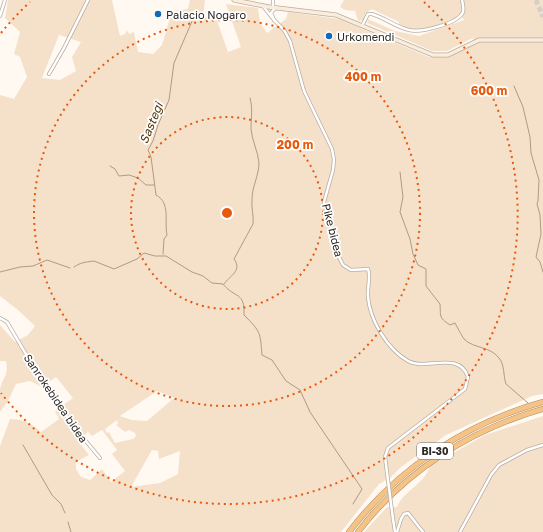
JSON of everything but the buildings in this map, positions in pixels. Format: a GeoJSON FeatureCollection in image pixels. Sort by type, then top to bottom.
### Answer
{"type":"FeatureCollection","features":[{"type":"Feature","properties":{"kind":"highway","name":"BI-30"},"geometry":{"type":"LineString","coordinates":[[350,532],[387,489],[431,453],[458,436],[487,422],[543,402]]}},
{"type":"Feature","properties":{"kind":"highway","name":"BI-30"},"geometry":{"type":"LineString","coordinates":[[358,532],[392,494],[439,457],[490,428],[543,409]]}},
{"type":"Feature","properties":{"kind":"street"},"geometry":{"type":"LineString","coordinates":[[0,16],[4,0]]}},
{"type":"Feature","properties":{"kind":"street"},"geometry":{"type":"LineString","coordinates":[[49,74],[88,0]]}},
{"type":"Feature","properties":{"kind":"street"},"geometry":{"type":"LineString","coordinates":[[234,0],[274,8],[336,15],[434,55],[448,55],[479,40],[543,40]]}},
{"type":"Feature","properties":{"kind":"street"},"geometry":{"type":"LineString","coordinates":[[273,0],[274,8],[271,13],[274,20]]}},
{"type":"Feature","properties":{"kind":"street"},"geometry":{"type":"LineString","coordinates":[[364,24],[368,14],[372,14],[400,27],[421,31],[448,23],[460,16],[463,9],[462,0]]}},
{"type":"Feature","properties":{"kind":"street","name":"Pike bidea"},"geometry":{"type":"LineString","coordinates":[[263,6],[284,30],[290,41],[304,91],[334,155],[333,170],[324,202],[340,262],[351,270],[368,269],[368,296],[370,308],[378,326],[394,350],[406,360],[416,364],[442,362],[453,363],[462,368],[468,377],[465,389],[388,448],[384,457],[396,532]]}},
{"type":"Feature","properties":{"kind":"street","name":"Sanrokebidea bidea"},"geometry":{"type":"LineString","coordinates":[[0,318],[7,322],[37,373],[70,422],[100,458]]}},
{"type":"Feature","properties":{"kind":"street"},"geometry":{"type":"LineString","coordinates":[[460,532],[491,475],[499,465],[527,450],[543,445]]}},
{"type":"Feature","properties":{"kind":"street"},"geometry":{"type":"LineString","coordinates":[[396,532],[401,518],[404,514],[408,513],[422,532]]}},
{"type":"Feature","properties":{"kind":"shaded area"},"geometry":{"type":"Polygon","coordinates":[[[8,0],[112,0],[120,36],[125,34],[127,30],[129,34],[134,32],[138,52],[153,54],[162,45],[172,11],[188,9],[190,0],[205,0],[203,16],[216,18],[228,52],[241,47],[226,4],[258,8],[260,23],[267,33],[286,19],[288,12],[339,19],[429,57],[436,57],[453,54],[475,43],[473,38],[447,51],[432,51],[367,23],[368,19],[395,31],[419,36],[464,20],[460,14],[440,25],[415,30],[399,25],[399,22],[372,9],[366,13],[364,20],[358,21],[355,11],[345,10],[340,7],[344,0],[543,0],[543,394],[532,396],[446,435],[401,467],[390,478],[379,484],[341,532],[0,532],[0,446],[10,419],[27,422],[41,432],[59,419],[55,411],[73,398],[56,377],[42,387],[30,381],[16,384],[8,401],[0,412],[0,389],[7,366],[6,361],[0,361],[0,325],[15,342],[28,335],[35,326],[0,296],[0,95],[14,99],[27,77],[20,57],[14,54],[20,32],[5,18],[8,0]],[[59,35],[42,78],[60,80],[76,71],[72,57],[81,42],[59,35]],[[157,391],[120,416],[132,420],[147,421],[174,398],[157,391]],[[117,420],[105,429],[107,433],[109,432],[115,443],[133,439],[136,436],[135,433],[129,430],[125,432],[116,425],[118,424],[117,420]],[[102,430],[92,436],[88,432],[78,441],[89,455],[76,462],[76,469],[81,477],[90,480],[102,469],[111,482],[125,471],[112,454],[117,450],[102,430]],[[152,450],[131,487],[160,483],[178,474],[180,451],[159,459],[158,451],[152,450]]]}},
{"type":"Feature","properties":{"kind":"shaded area"},"geometry":{"type":"Polygon","coordinates":[[[543,416],[543,532],[364,532],[387,507],[397,507],[404,496],[419,483],[427,473],[430,466],[485,435],[543,416]]]}},
{"type":"Feature","properties":{"kind":"waterway","name":"Sastegi"},"geometry":{"type":"LineString","coordinates":[[163,254],[164,239],[167,235],[166,213],[164,203],[161,198],[156,195],[151,157],[148,150],[169,100],[174,63],[193,19]]}},
{"type":"Feature","properties":{"kind":"waterway"},"geometry":{"type":"LineString","coordinates":[[514,86],[523,107],[530,137],[531,153],[539,180],[537,204],[540,215],[541,234],[536,257],[540,262],[543,272]]}},
{"type":"Feature","properties":{"kind":"waterway"},"geometry":{"type":"LineString","coordinates":[[224,284],[236,270],[237,267],[234,259],[253,224],[252,194],[259,163],[251,129],[252,109],[250,98]]}},
{"type":"Feature","properties":{"kind":"waterway"},"geometry":{"type":"LineString","coordinates":[[110,166],[115,169],[119,176],[129,175],[138,178],[146,185],[154,185]]}},
{"type":"Feature","properties":{"kind":"waterway"},"geometry":{"type":"LineString","coordinates":[[400,172],[403,197],[400,212],[410,239],[413,254],[418,265],[426,269],[426,286],[440,304],[440,314],[442,318],[450,325],[455,323],[464,339],[468,342],[487,349],[495,354],[501,361],[506,384],[528,403]]}},
{"type":"Feature","properties":{"kind":"waterway"},"geometry":{"type":"LineString","coordinates":[[74,267],[82,263],[94,261],[114,269],[137,259],[144,253],[155,256],[166,256],[192,272],[203,276],[212,283],[223,284],[227,289],[238,296],[243,302],[244,315],[254,325],[259,333],[262,355],[272,360],[286,381],[300,390],[310,412],[362,489],[353,504]]}},
{"type":"Feature","properties":{"kind":"waterway"},"geometry":{"type":"LineString","coordinates":[[0,272],[20,267],[33,266],[47,260],[70,268]]}},
{"type":"Feature","properties":{"kind":"waterway"},"geometry":{"type":"LineString","coordinates":[[23,445],[52,495],[61,504],[65,513]]}},
{"type":"Feature","properties":{"kind":"waterway"},"geometry":{"type":"LineString","coordinates":[[68,522],[71,532]]}},
{"type":"Feature","properties":{"kind":"tunnel"},"geometry":{"type":"LineString","coordinates":[[536,0],[543,17]]}},
{"type":"Feature","properties":{"kind":"place","name":"Palacio Nogaro"},"geometry":{"type":"Point","coordinates":[158,14]}},
{"type":"Feature","properties":{"kind":"place","name":"Urkomendi"},"geometry":{"type":"Point","coordinates":[329,36]}}]}
